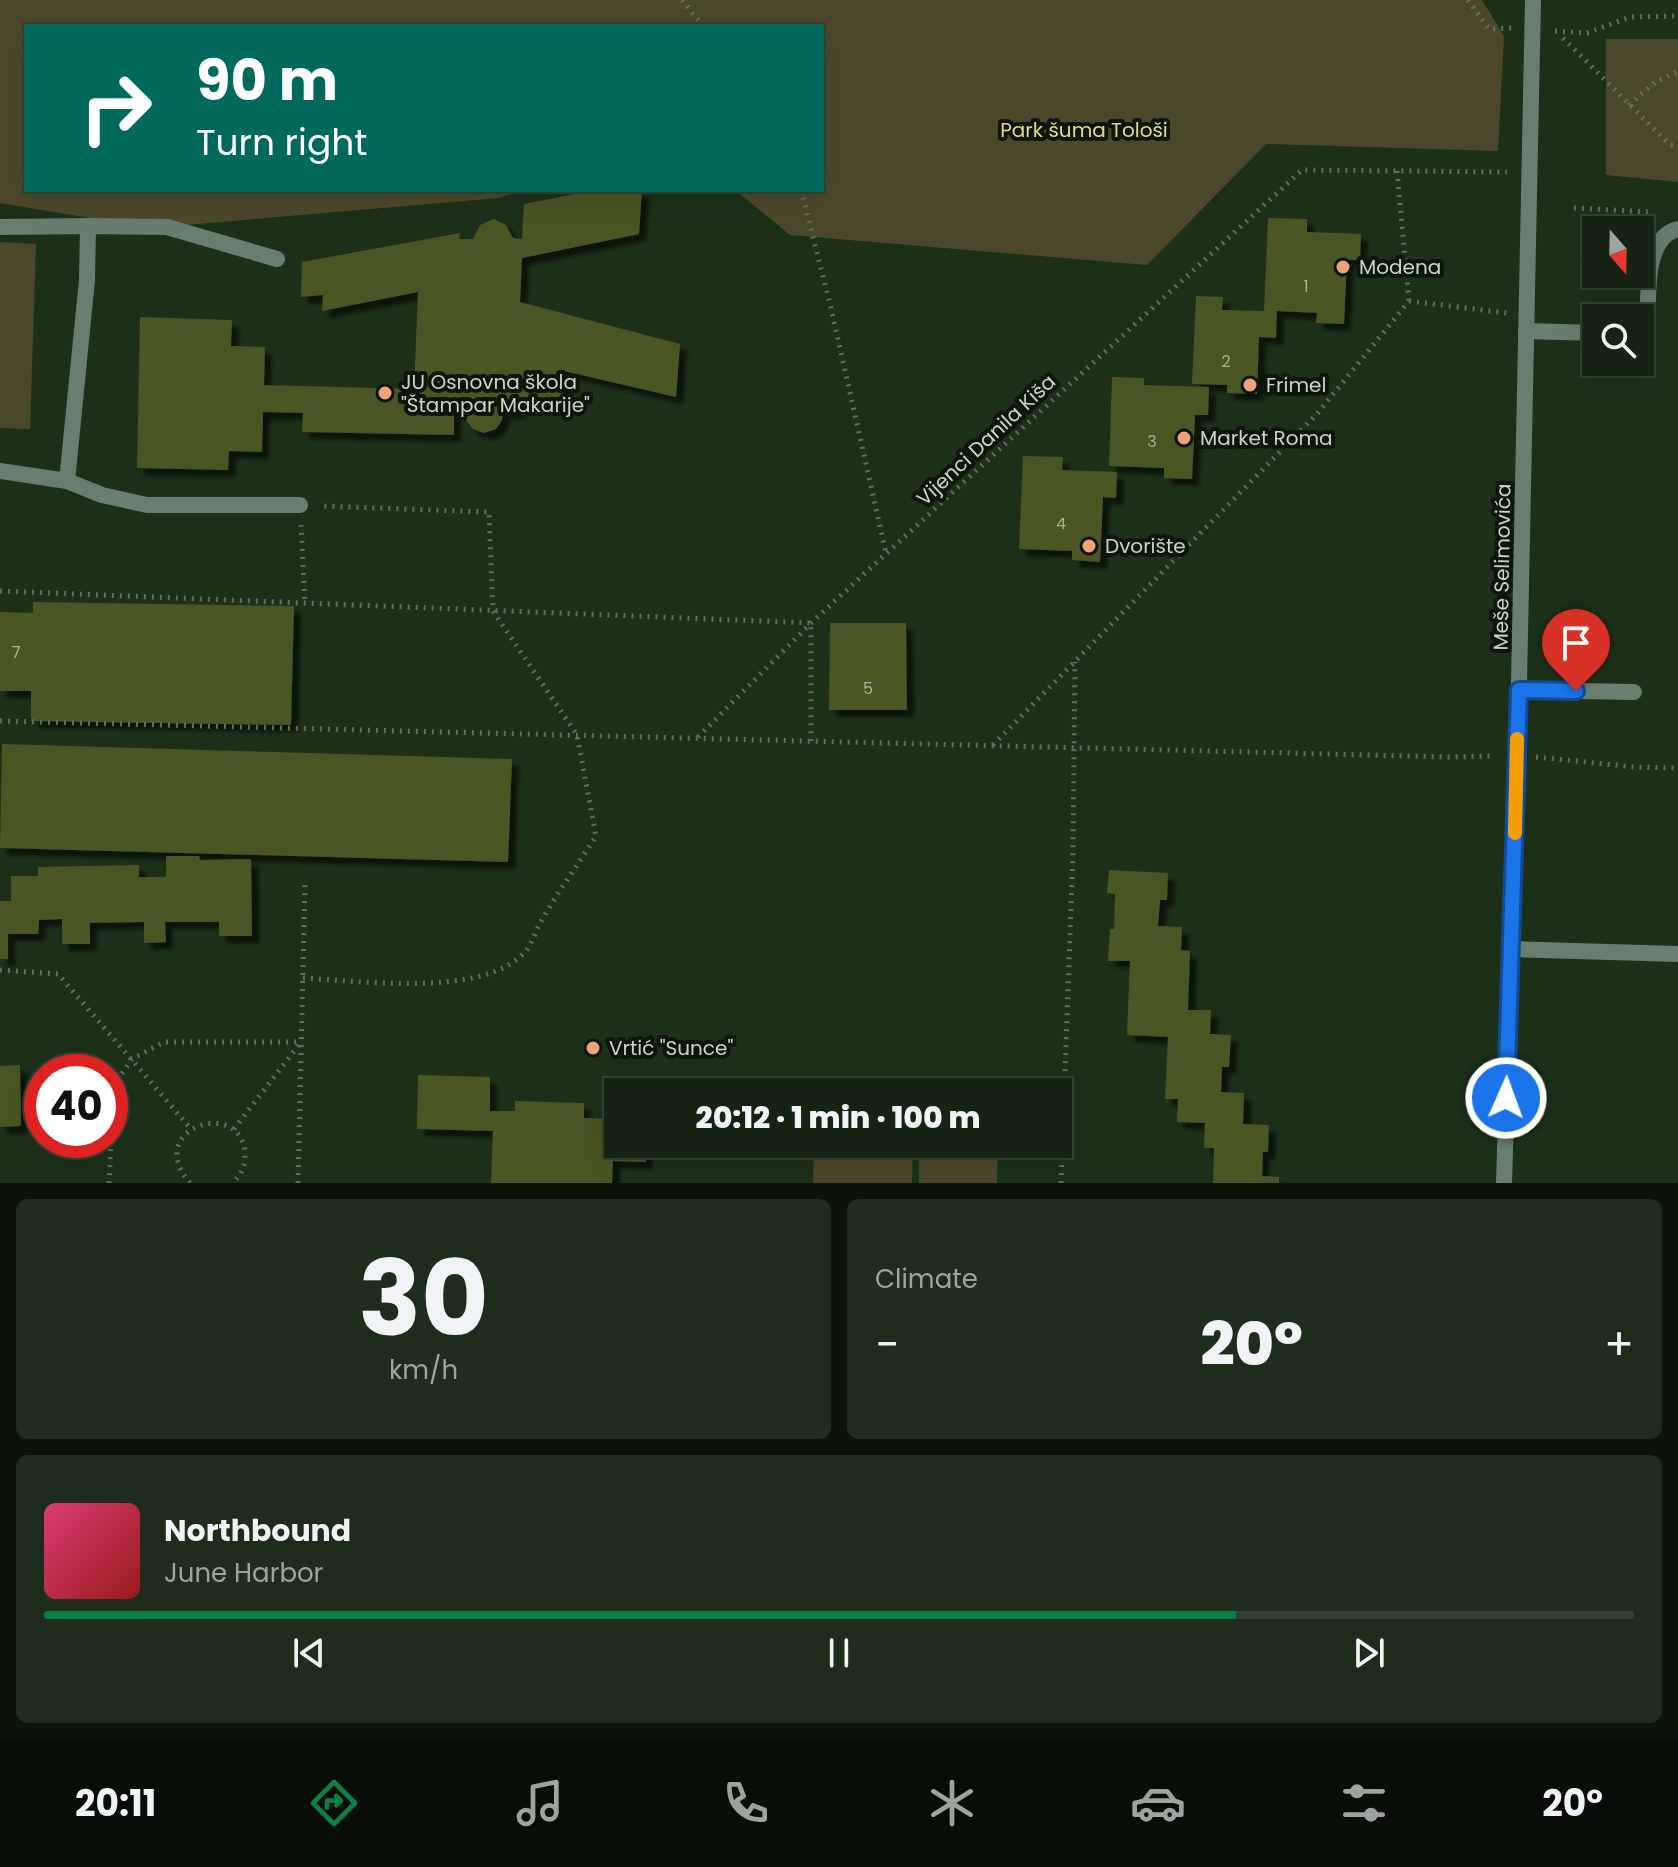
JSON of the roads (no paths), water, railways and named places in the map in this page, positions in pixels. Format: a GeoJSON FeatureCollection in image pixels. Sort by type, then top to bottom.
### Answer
{"type":"FeatureCollection","features":[{"type":"Feature","properties":{"kind":"street","name":"Meše Selimovića"},"geometry":{"type":"LineString","coordinates":[[1504,1183],[1519,690],[1533,0]]}},
{"type":"Feature","properties":{"kind":"street"},"geometry":{"type":"LineString","coordinates":[[67,481],[87,280],[88,226]]}},
{"type":"Feature","properties":{"kind":"street"},"geometry":{"type":"LineString","coordinates":[[0,227],[167,227],[277,259]]}},
{"type":"Feature","properties":{"kind":"street"},"geometry":{"type":"LineString","coordinates":[[1649,304],[1650,263],[1659,244],[1672,230],[1678,229]]}},
{"type":"Feature","properties":{"kind":"street"},"geometry":{"type":"LineString","coordinates":[[1526,323],[1582,331]]}},
{"type":"Feature","properties":{"kind":"street"},"geometry":{"type":"LineString","coordinates":[[0,471],[67,481],[102,495],[147,505],[300,505]]}},
{"type":"Feature","properties":{"kind":"street"},"geometry":{"type":"LineString","coordinates":[[1519,690],[1634,692]]}},
{"type":"Feature","properties":{"kind":"street"},"geometry":{"type":"LineString","coordinates":[[1511,949],[1678,954]]}},
{"type":"Feature","properties":{"kind":"place","name":"Modena"},"geometry":{"type":"Point","coordinates":[1343,267]}},
{"type":"Feature","properties":{"kind":"place","name":"Frimel"},"geometry":{"type":"Point","coordinates":[1250,385]}},
{"type":"Feature","properties":{"kind":"place","name":"JU Osnovna škola \"Štampar Makarije\""},"geometry":{"type":"Point","coordinates":[385,393]}},
{"type":"Feature","properties":{"kind":"place","name":"Market Roma"},"geometry":{"type":"Point","coordinates":[1184,438]}},
{"type":"Feature","properties":{"kind":"place","name":"Dvorište"},"geometry":{"type":"Point","coordinates":[1089,546]}},
{"type":"Feature","properties":{"kind":"place","name":"Vrtić \"Sunce\""},"geometry":{"type":"Point","coordinates":[593,1048]}},
{"type":"Feature","properties":{"kind":"park label","name":"Park šuma Tološi"},"geometry":{"type":"Point","coordinates":[1084,130]}}]}
